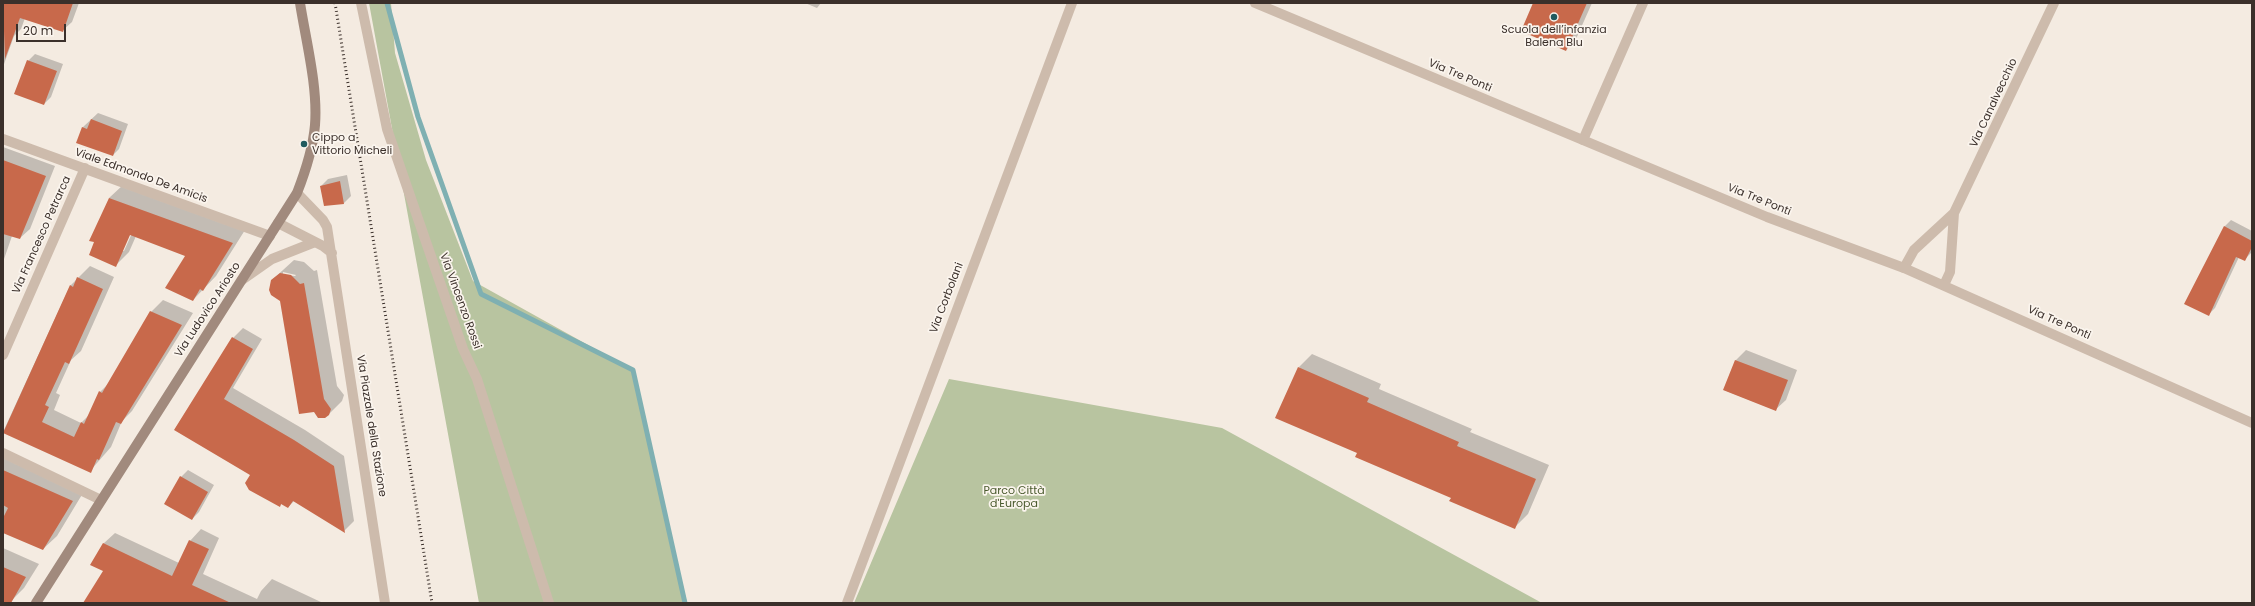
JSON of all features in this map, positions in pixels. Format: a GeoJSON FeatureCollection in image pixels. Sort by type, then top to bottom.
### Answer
{"type":"FeatureCollection","features":[{"type":"Feature","properties":{"kind":"main road","name":"Via Ludovico Ariosto"},"geometry":{"type":"LineString","coordinates":[[36,603],[100,500],[297,193],[310,156],[315,124],[314,94],[300,3]]}},
{"type":"Feature","properties":{"kind":"street","name":"Via Vincenzo Rossi"},"geometry":{"type":"LineString","coordinates":[[361,3],[387,129],[464,349],[477,379],[549,603]]}},
{"type":"Feature","properties":{"kind":"street","name":"Via Corbolani"},"geometry":{"type":"LineString","coordinates":[[846,603],[1072,3]]}},
{"type":"Feature","properties":{"kind":"street","name":"Via Tre Ponti"},"geometry":{"type":"LineString","coordinates":[[1255,3],[1767,217],[1904,268],[2252,423]]}},
{"type":"Feature","properties":{"kind":"street"},"geometry":{"type":"LineString","coordinates":[[1582,140],[1643,3]]}},
{"type":"Feature","properties":{"kind":"street","name":"Via Canalvecchio"},"geometry":{"type":"LineString","coordinates":[[1944,285],[1950,272],[1954,213],[2054,3]]}},
{"type":"Feature","properties":{"kind":"street","name":"Viale Edmondo De Amicis"},"geometry":{"type":"LineString","coordinates":[[3,139],[270,236]]}},
{"type":"Feature","properties":{"kind":"street","name":"Via Francesco Petrarca"},"geometry":{"type":"LineString","coordinates":[[3,355],[85,168]]}},
{"type":"Feature","properties":{"kind":"street","name":"Via Piazzale della Stazione"},"geometry":{"type":"LineString","coordinates":[[297,193],[323,220],[327,227],[385,603]]}},
{"type":"Feature","properties":{"kind":"street","name":"Via Canalvecchio"},"geometry":{"type":"LineString","coordinates":[[1904,268],[1914,250],[1954,213]]}},
{"type":"Feature","properties":{"kind":"street"},"geometry":{"type":"LineString","coordinates":[[278,223],[323,246],[332,253]]}},
{"type":"Feature","properties":{"kind":"street"},"geometry":{"type":"LineString","coordinates":[[242,280],[272,259],[315,242]]}},
{"type":"Feature","properties":{"kind":"street"},"geometry":{"type":"LineString","coordinates":[[3,453],[100,500]]}},
{"type":"Feature","properties":{"kind":"green space"},"geometry":{"type":"Polygon","coordinates":[[[369,3],[391,3],[395,53],[426,160],[473,281],[633,370],[687,603],[479,603],[369,3]]]}},
{"type":"Feature","properties":{"kind":"green space","name":"Parco Città d'Europa"},"geometry":{"type":"Polygon","coordinates":[[[949,379],[1222,428],[1542,603],[854,603],[949,379]]]}},
{"type":"Feature","properties":{"kind":"building"},"geometry":{"type":"Polygon","coordinates":[[[3,3],[73,3],[63,32],[20,18],[5,59],[3,3]]]}},
{"type":"Feature","properties":{"kind":"building","name":"Scuola dell’infanzia Balena Blu"},"geometry":{"type":"Polygon","coordinates":[[[1533,3],[1587,3],[1566,51],[1521,31],[1533,3]]]}},
{"type":"Feature","properties":{"kind":"building"},"geometry":{"type":"Polygon","coordinates":[[[27,60],[57,71],[44,105],[14,94],[27,60]]]}},
{"type":"Feature","properties":{"kind":"building"},"geometry":{"type":"Polygon","coordinates":[[[91,119],[122,131],[113,156],[76,143],[82,127],[87,129],[91,119]]]}},
{"type":"Feature","properties":{"kind":"building"},"geometry":{"type":"Polygon","coordinates":[[[3,160],[46,176],[20,239],[3,234],[3,160]]]}},
{"type":"Feature","properties":{"kind":"building"},"geometry":{"type":"Polygon","coordinates":[[[340,181],[344,204],[324,206],[320,186],[340,181]]]}},
{"type":"Feature","properties":{"kind":"building"},"geometry":{"type":"Polygon","coordinates":[[[109,198],[233,243],[203,291],[200,289],[193,301],[165,288],[185,256],[130,235],[116,267],[89,255],[94,242],[89,241],[109,198]]]}},
{"type":"Feature","properties":{"kind":"building"},"geometry":{"type":"Polygon","coordinates":[[[2224,226],[2252,241],[2252,247],[2245,261],[2236,257],[2209,316],[2184,304],[2224,226]]]}},
{"type":"Feature","properties":{"kind":"building"},"geometry":{"type":"Polygon","coordinates":[[[280,273],[291,275],[300,284],[304,283],[324,399],[331,409],[329,415],[325,418],[318,418],[314,412],[299,414],[280,301],[271,295],[269,290],[271,280],[280,273]]]}},
{"type":"Feature","properties":{"kind":"building"},"geometry":{"type":"Polygon","coordinates":[[[77,277],[103,289],[69,364],[65,362],[45,405],[49,407],[42,422],[74,437],[81,422],[84,424],[99,391],[102,393],[150,311],[182,325],[121,424],[116,422],[99,460],[97,459],[91,473],[3,433],[70,285],[73,287],[77,277]]]}},
{"type":"Feature","properties":{"kind":"building"},"geometry":{"type":"Polygon","coordinates":[[[232,337],[253,349],[224,399],[294,440],[334,466],[345,533],[293,501],[288,508],[281,504],[280,507],[249,490],[245,483],[250,475],[174,430],[232,337]]]}},
{"type":"Feature","properties":{"kind":"building"},"geometry":{"type":"Polygon","coordinates":[[[1735,360],[1788,380],[1776,411],[1723,390],[1735,360]]]}},
{"type":"Feature","properties":{"kind":"building"},"geometry":{"type":"Polygon","coordinates":[[[1298,367],[1369,398],[1367,402],[1459,442],[1457,446],[1536,479],[1515,529],[1449,501],[1451,498],[1355,457],[1357,453],[1275,418],[1298,367]]]}},
{"type":"Feature","properties":{"kind":"building"},"geometry":{"type":"Polygon","coordinates":[[[3,470],[73,501],[43,550],[3,533],[3,518],[8,508],[3,505],[3,470]]]}},
{"type":"Feature","properties":{"kind":"building"},"geometry":{"type":"Polygon","coordinates":[[[180,476],[208,492],[192,520],[164,504],[180,476]]]}},
{"type":"Feature","properties":{"kind":"building"},"geometry":{"type":"Polygon","coordinates":[[[189,540],[209,549],[192,585],[231,603],[83,603],[103,571],[90,565],[103,543],[172,576],[189,540]]]}},
{"type":"Feature","properties":{"kind":"building"},"geometry":{"type":"Polygon","coordinates":[[[3,567],[26,577],[11,603],[3,603],[3,567]]]}},
{"type":"Feature","properties":{"kind":"waterway"},"geometry":{"type":"LineString","coordinates":[[387,3],[418,117],[481,294],[633,370],[685,603]]}},
{"type":"Feature","properties":{"kind":"railway"},"geometry":{"type":"LineString","coordinates":[[335,3],[432,603]]}},
{"type":"Feature","properties":{"kind":"place","name":"Scuola dell’infanzia Balena Blu"},"geometry":{"type":"Point","coordinates":[1554,17]}},
{"type":"Feature","properties":{"kind":"place","name":"Cippo a Vittorio Micheli"},"geometry":{"type":"Point","coordinates":[304,144]}}]}
